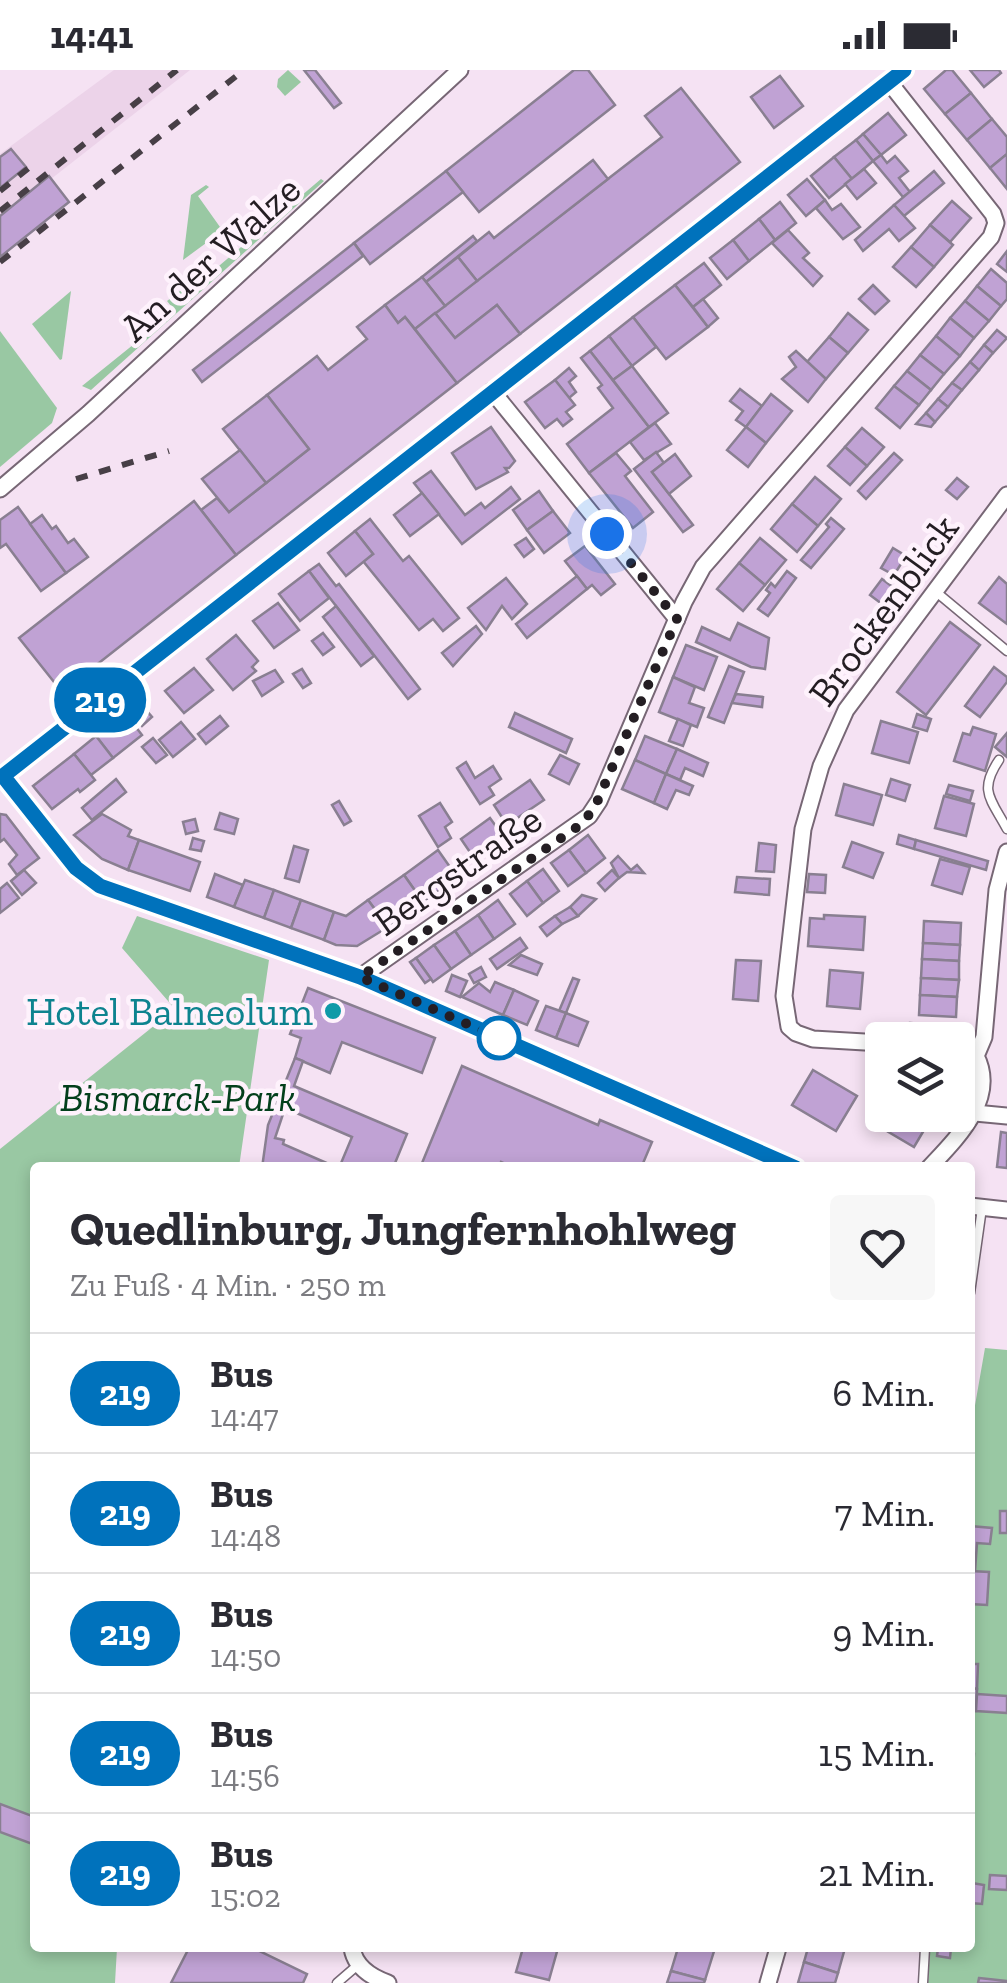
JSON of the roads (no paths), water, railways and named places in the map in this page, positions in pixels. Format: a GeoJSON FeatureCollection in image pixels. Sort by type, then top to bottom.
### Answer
{"type":"FeatureCollection","features":[{"type":"Feature","properties":{"kind":"street","name":"An der Walze"},"geometry":{"type":"LineString","coordinates":[[0,489],[88,414],[460,70]]}},
{"type":"Feature","properties":{"kind":"street"},"geometry":{"type":"LineString","coordinates":[[2,777],[904,70]]}},
{"type":"Feature","properties":{"kind":"street","name":"Bergstraße"},"geometry":{"type":"LineString","coordinates":[[2,777],[76,868],[92,881],[360,977],[589,816],[703,567],[994,232],[995,218],[988,207],[889,82]]}},
{"type":"Feature","properties":{"kind":"street"},"geometry":{"type":"LineString","coordinates":[[492,391],[677,619]]}},
{"type":"Feature","properties":{"kind":"street","name":"Brockenblick"},"geometry":{"type":"LineString","coordinates":[[865,1042],[813,1039],[789,1027],[784,996],[799,856],[814,786],[836,728],[859,690],[1007,495]]}},
{"type":"Feature","properties":{"kind":"street"},"geometry":{"type":"LineString","coordinates":[[1007,852],[999,988],[976,1056],[980,1069],[975,1113],[1007,1116]]}},
{"type":"Feature","properties":{"kind":"street"},"geometry":{"type":"LineString","coordinates":[[360,977],[782,1162]]}},
{"type":"Feature","properties":{"kind":"street"},"geometry":{"type":"LineString","coordinates":[[934,1162],[961,1132]]}},
{"type":"Feature","properties":{"kind":"street"},"geometry":{"type":"LineString","coordinates":[[976,1206],[1007,1210]]}},
{"type":"Feature","properties":{"kind":"street"},"geometry":{"type":"LineString","coordinates":[[354,1952],[358,1964],[373,1978],[388,1983]]}},
{"type":"Feature","properties":{"kind":"street"},"geometry":{"type":"LineString","coordinates":[[768,1983],[777,1952]]}},
{"type":"Feature","properties":{"kind":"lane"},"geometry":{"type":"LineString","coordinates":[[934,591],[1007,651]]}},
{"type":"Feature","properties":{"kind":"lane"},"geometry":{"type":"LineString","coordinates":[[999,760],[986,784],[1007,829]]}},
{"type":"Feature","properties":{"kind":"lane"},"geometry":{"type":"LineString","coordinates":[[923,1983],[925,1952]]}},
{"type":"Feature","properties":{"kind":"lane"},"geometry":{"type":"LineString","coordinates":[[337,1983],[358,1964]]}},
{"type":"Feature","properties":{"kind":"railway"},"geometry":{"type":"LineString","coordinates":[[0,211],[177,70]]}},
{"type":"Feature","properties":{"kind":"railway"},"geometry":{"type":"LineString","coordinates":[[0,262],[244,70]]}},
{"type":"Feature","properties":{"kind":"railway"},"geometry":{"type":"LineString","coordinates":[[0,191],[35,163]]}},
{"type":"Feature","properties":{"kind":"railway"},"geometry":{"type":"LineString","coordinates":[[76,479],[169,451]]}},
{"type":"Feature","properties":{"kind":"place","name":"Hotel Balneolum"},"geometry":{"type":"Point","coordinates":[333,1011]}},
{"type":"Feature","properties":{"kind":"park label","name":"Bismarck-Park"},"geometry":{"type":"Point","coordinates":[178,1097]}}]}
